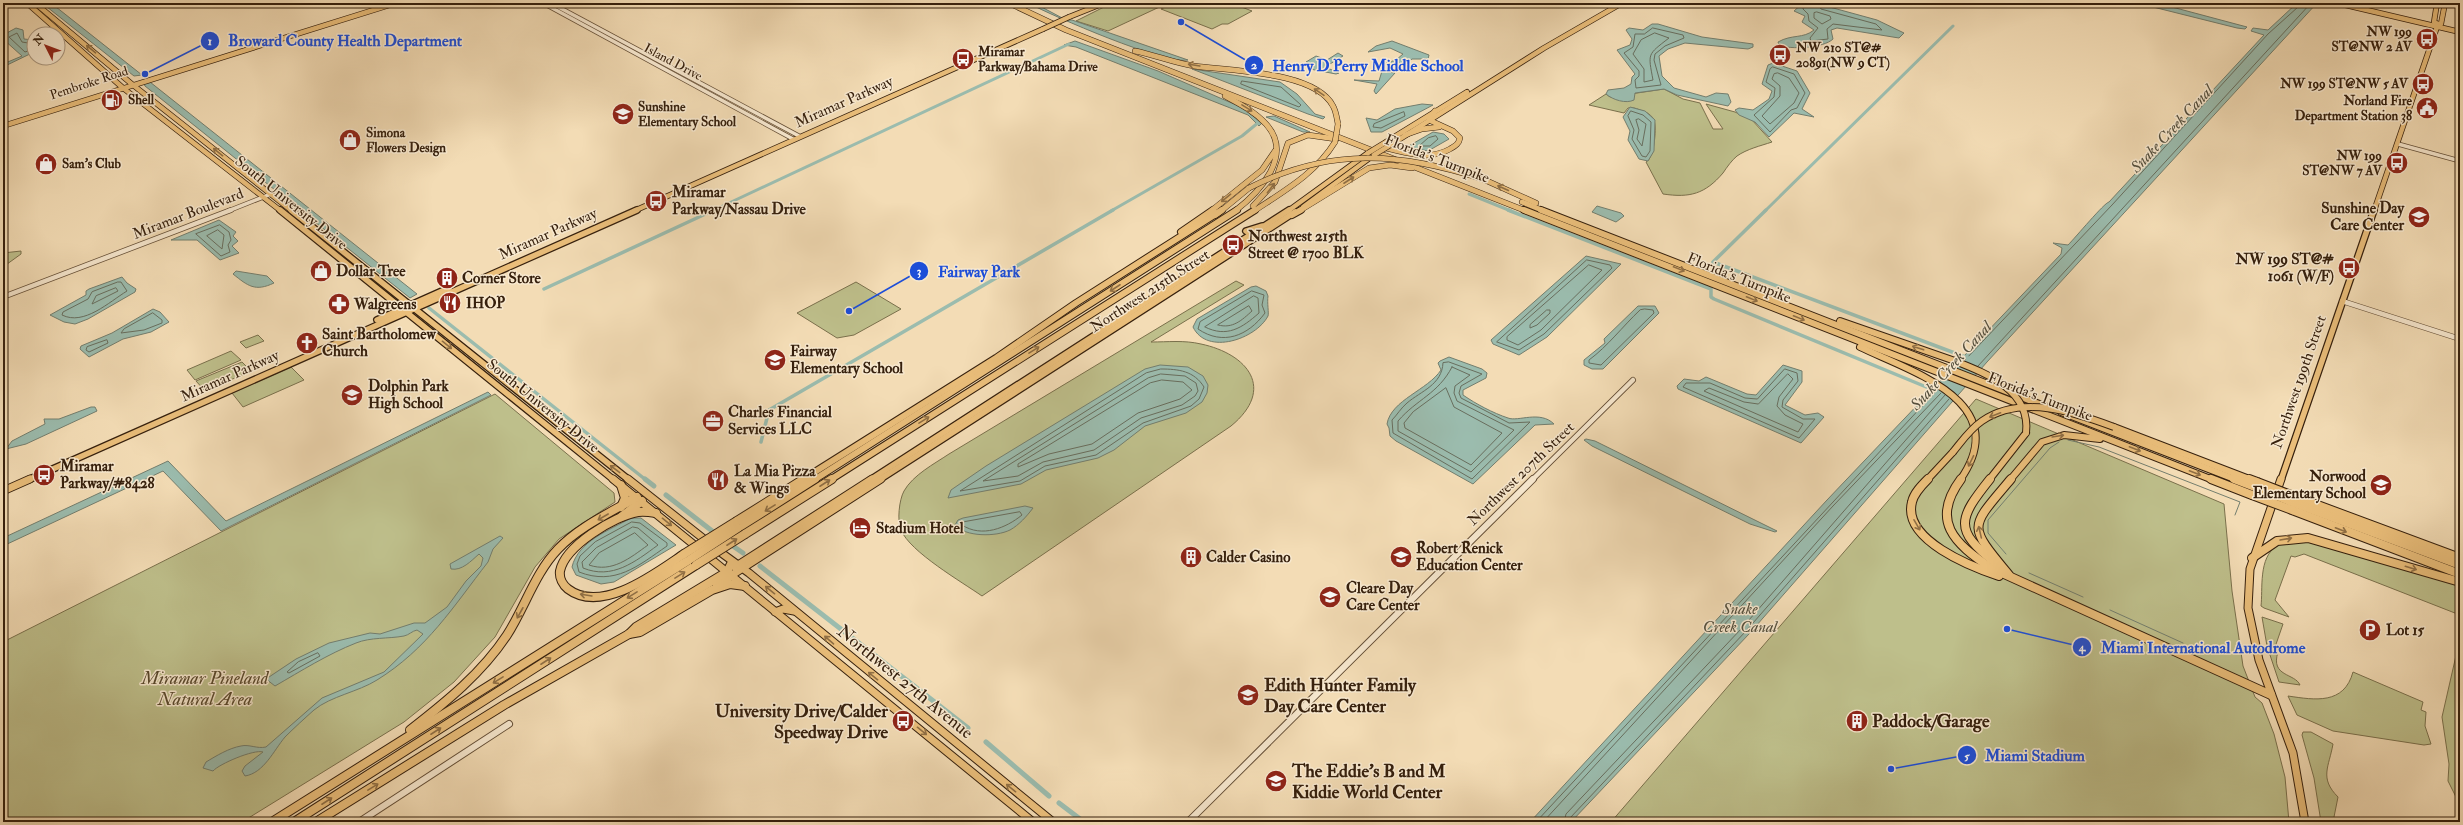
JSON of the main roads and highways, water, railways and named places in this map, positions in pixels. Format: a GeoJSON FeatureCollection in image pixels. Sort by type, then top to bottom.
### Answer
{"type":"FeatureCollection","features":[{"type":"Feature","properties":{"kind":"highway","name":"Florida's Turnpike"},"geometry":{"type":"LineString","coordinates":[[1010,3],[1058,26],[1539,214],[1822,328],[1942,374],[1976,383],[2460,565]]}},
{"type":"Feature","properties":{"kind":"highway","name":"Florida's Turnpike"},"geometry":{"type":"LineString","coordinates":[[1018,3],[1068,26],[1947,368],[1976,383],[2111,440],[2254,488]]}},
{"type":"Feature","properties":{"kind":"highway"},"geometry":{"type":"LineString","coordinates":[[656,513],[638,512],[619,518],[582,541],[569,553],[560,571],[560,579],[567,588],[582,595],[596,596],[612,594],[745,534],[1294,185],[1325,158],[1335,142],[1338,124],[1336,110],[1330,101],[1316,90],[1297,82],[1270,74],[1179,63],[1135,51]]}},
{"type":"Feature","properties":{"kind":"highway"},"geometry":{"type":"LineString","coordinates":[[737,525],[1233,213],[1262,188],[1272,174],[1278,157],[1275,139],[1268,126],[1260,117],[1239,103],[1174,72]]}},
{"type":"Feature","properties":{"kind":"highway"},"geometry":{"type":"LineString","coordinates":[[1378,146],[1418,155],[1439,155],[1460,141],[1457,134],[1429,120],[1435,111]]}},
{"type":"Feature","properties":{"kind":"highway"},"geometry":{"type":"LineString","coordinates":[[294,822],[690,560],[737,525],[996,358],[1196,221],[1268,163],[1275,149],[1268,126]]}},
{"type":"Feature","properties":{"kind":"highway"},"geometry":{"type":"LineString","coordinates":[[1405,135],[1428,127],[1448,129]]}},
{"type":"Feature","properties":{"kind":"highway"},"geometry":{"type":"LineString","coordinates":[[1090,315],[1135,282],[1259,201],[1277,180],[1286,146],[1294,139],[1311,135],[1331,137],[1498,201],[1539,214]]}},
{"type":"Feature","properties":{"kind":"highway"},"geometry":{"type":"LineString","coordinates":[[1148,266],[1249,188],[1268,178],[1294,168],[1318,162],[1355,158],[1422,162],[1458,170],[1485,180],[1539,204],[1563,218]]}},
{"type":"Feature","properties":{"kind":"highway"},"geometry":{"type":"LineString","coordinates":[[1292,215],[1369,168],[1390,165],[1412,168]]}},
{"type":"Feature","properties":{"kind":"highway"},"geometry":{"type":"LineString","coordinates":[[1076,303],[1219,212]]}},
{"type":"Feature","properties":{"kind":"highway"},"geometry":{"type":"LineString","coordinates":[[1752,291],[1956,361],[1992,378],[2015,396],[2027,417],[2026,433],[1968,507],[1964,519],[1966,531],[1975,545],[2009,575]]}},
{"type":"Feature","properties":{"kind":"highway"},"geometry":{"type":"LineString","coordinates":[[1822,328],[1934,380],[1958,401],[1968,415],[1976,434],[1976,449],[1965,474],[1950,494],[1946,511],[1947,521],[1954,537],[1968,552],[1991,568],[2271,695]]}},
{"type":"Feature","properties":{"kind":"highway"},"geometry":{"type":"LineString","coordinates":[[2024,582],[1990,573],[1947,553],[1926,537],[1914,522],[1911,511],[1914,497],[1982,420],[1998,413],[2012,410],[2058,410],[2082,416],[2114,427],[2254,488],[2294,503],[2460,558]]}},
{"type":"Feature","properties":{"kind":"highway"},"geometry":{"type":"LineString","coordinates":[[2009,575],[1982,541],[1978,524],[1983,512],[2042,442],[2054,436],[2069,435],[2111,440]]}},
{"type":"Feature","properties":{"kind":"highway"},"geometry":{"type":"LineString","coordinates":[[621,485],[625,498],[621,507]]}},
{"type":"Feature","properties":{"kind":"highway"},"geometry":{"type":"LineString","coordinates":[[382,753],[446,703],[478,671],[507,635],[549,560],[558,549],[575,534],[621,507],[639,499]]}},
{"type":"Feature","properties":{"kind":"highway"},"geometry":{"type":"LineString","coordinates":[[619,518],[623,512],[639,499]]}},
{"type":"Feature","properties":{"kind":"highway","name":"Florida's Turnpike"},"geometry":{"type":"LineString","coordinates":[[2294,503],[2460,574]]}},
{"type":"Feature","properties":{"kind":"highway"},"geometry":{"type":"LineString","coordinates":[[2252,558],[2277,541],[2308,538],[2460,582]]}},
{"type":"Feature","properties":{"kind":"highway"},"geometry":{"type":"LineString","coordinates":[[272,822],[690,560]]}},
{"type":"Feature","properties":{"kind":"highway"},"geometry":{"type":"LineString","coordinates":[[316,822],[504,704],[629,634],[644,630],[712,590],[738,565]]}},
{"type":"Feature","properties":{"kind":"highway"},"geometry":{"type":"LineString","coordinates":[[629,634],[636,627],[730,574]]}},
{"type":"Feature","properties":{"kind":"highway"},"geometry":{"type":"LineString","coordinates":[[712,590],[730,584],[745,586]]}},
{"type":"Feature","properties":{"kind":"main road","name":"South University Drive"},"geometry":{"type":"LineString","coordinates":[[27,3],[122,86],[405,310],[730,574]]}},
{"type":"Feature","properties":{"kind":"main road","name":"South University Drive"},"geometry":{"type":"LineString","coordinates":[[35,3],[185,126],[414,306],[504,382],[738,565]]}},
{"type":"Feature","properties":{"kind":"main road","name":"Pembroke Road"},"geometry":{"type":"LineString","coordinates":[[132,83],[389,3]]}},
{"type":"Feature","properties":{"kind":"main road","name":"Pembroke Road"},"geometry":{"type":"LineString","coordinates":[[3,123],[396,3]]}},
{"type":"Feature","properties":{"kind":"main road","name":"Miramar Parkway"},"geometry":{"type":"LineString","coordinates":[[1067,17],[1096,3]]}},
{"type":"Feature","properties":{"kind":"main road","name":"Miramar Parkway"},"geometry":{"type":"LineString","coordinates":[[3,487],[268,369],[324,348],[405,310],[795,136],[1041,28],[1104,3]]}},
{"type":"Feature","properties":{"kind":"main road","name":"Northwest 215th Street"},"geometry":{"type":"LineString","coordinates":[[869,484],[1082,344],[1269,224],[1435,111],[1616,3]]}},
{"type":"Feature","properties":{"kind":"main road","name":"Northwest 215th Street"},"geometry":{"type":"LineString","coordinates":[[1389,143],[1405,135],[1544,48],[1622,3]]}},
{"type":"Feature","properties":{"kind":"main road"},"geometry":{"type":"LineString","coordinates":[[2337,3],[2460,31]]}},
{"type":"Feature","properties":{"kind":"main road"},"geometry":{"type":"LineString","coordinates":[[2346,3],[2438,26]]}},
{"type":"Feature","properties":{"kind":"main road","name":"Northwest 199th Street"},"geometry":{"type":"LineString","coordinates":[[2437,3],[2434,22],[2438,26]]}},
{"type":"Feature","properties":{"kind":"main road","name":"Northwest 199th Street"},"geometry":{"type":"LineString","coordinates":[[2305,822],[2298,770],[2259,664],[2249,626],[2246,604],[2252,558],[2438,26],[2441,24],[2445,3]]}},
{"type":"Feature","properties":{"kind":"main road","name":"Pembroke Road"},"geometry":{"type":"LineString","coordinates":[[3,126],[122,86]]}},
{"type":"Feature","properties":{"kind":"main road"},"geometry":{"type":"LineString","coordinates":[[158,114],[179,126],[185,126]]}},
{"type":"Feature","properties":{"kind":"main road","name":"Northwest 215th Street"},"geometry":{"type":"LineString","coordinates":[[738,565],[1078,352],[1292,215],[1371,154]]}},
{"type":"Feature","properties":{"kind":"main road"},"geometry":{"type":"LineString","coordinates":[[321,244],[334,244]]}},
{"type":"Feature","properties":{"kind":"main road","name":"Miramar Parkway"},"geometry":{"type":"LineString","coordinates":[[3,491],[263,375],[328,342],[405,310]]}},
{"type":"Feature","properties":{"kind":"main road"},"geometry":{"type":"LineString","coordinates":[[324,348],[328,342]]}},
{"type":"Feature","properties":{"kind":"main road"},"geometry":{"type":"LineString","coordinates":[[1078,352],[1083,347],[1082,344]]}},
{"type":"Feature","properties":{"kind":"main road"},"geometry":{"type":"LineString","coordinates":[[263,375],[268,369]]}},
{"type":"Feature","properties":{"kind":"main road"},"geometry":{"type":"LineString","coordinates":[[639,499],[649,494]]}},
{"type":"Feature","properties":{"kind":"main road","name":"Northwest 27th Avenue"},"geometry":{"type":"LineString","coordinates":[[738,565],[1053,822]]}},
{"type":"Feature","properties":{"kind":"main road","name":"Northwest 27th Avenue"},"geometry":{"type":"LineString","coordinates":[[730,574],[1032,821]]}},
{"type":"Feature","properties":{"kind":"main road"},"geometry":{"type":"LineString","coordinates":[[775,612],[787,609],[797,612]]}},
{"type":"Feature","properties":{"kind":"main road"},"geometry":{"type":"LineString","coordinates":[[827,654],[844,652],[841,666]]}},
{"type":"Feature","properties":{"kind":"main road"},"geometry":{"type":"LineString","coordinates":[[1032,821],[1041,812]]}},
{"type":"Feature","properties":{"kind":"water"},"geometry":{"type":"Polygon","coordinates":[[[42,3],[51,3],[142,75],[134,76],[42,3]]]}},
{"type":"Feature","properties":{"kind":"water"},"geometry":{"type":"Polygon","coordinates":[[[1028,3],[1034,3],[1066,20],[1072,20],[1188,60],[1176,60],[1134,48],[1060,18],[1028,3]]]}},
{"type":"Feature","properties":{"kind":"water"},"geometry":{"type":"Polygon","coordinates":[[[1803,3],[1815,3],[1877,20],[1904,33],[1899,38],[1837,28],[1831,30],[1833,39],[1829,42],[1799,48],[1784,47],[1779,45],[1778,42],[1788,38],[1806,35],[1814,30],[1802,22],[1805,16],[1794,11],[1803,3]]]}},
{"type":"Feature","properties":{"kind":"water"},"geometry":{"type":"Polygon","coordinates":[[[2137,3],[2157,3],[2247,27],[2245,29],[2237,28],[2137,3]]]}},
{"type":"Feature","properties":{"kind":"water","name":"Snake Creek Canal"},"geometry":{"type":"Polygon","coordinates":[[[2297,3],[2317,3],[1987,362],[1749,634],[1571,822],[1530,822],[1827,500],[2061,254],[2062,248],[2053,243],[2068,245],[2264,35],[2251,31],[2253,28],[2268,30],[2297,3]]]}},
{"type":"Feature","properties":{"kind":"water"},"geometry":{"type":"Polygon","coordinates":[[[1652,24],[1658,24],[1702,37],[1753,44],[1753,47],[1748,49],[1685,43],[1668,49],[1659,56],[1662,76],[1674,88],[1706,97],[1716,93],[1728,94],[1731,102],[1728,106],[1677,95],[1664,89],[1635,93],[1634,100],[1627,102],[1616,100],[1606,94],[1608,90],[1624,88],[1631,84],[1632,77],[1635,74],[1617,50],[1630,45],[1632,39],[1626,30],[1629,28],[1643,30],[1652,24]]]}},
{"type":"Feature","properties":{"kind":"water"},"geometry":{"type":"Polygon","coordinates":[[[16,28],[23,30],[24,39],[26,39],[26,56],[3,67],[3,64],[22,56],[3,39],[3,35],[16,28]]]}},
{"type":"Feature","properties":{"kind":"water"},"geometry":{"type":"Polygon","coordinates":[[[1075,41],[1158,71],[1243,108],[1262,123],[1259,126],[1248,115],[1076,47],[1064,45],[1075,41]]]}},
{"type":"Feature","properties":{"kind":"water"},"geometry":{"type":"Polygon","coordinates":[[[1392,41],[1429,55],[1428,59],[1412,59],[1407,63],[1384,65],[1383,64],[1396,60],[1403,54],[1390,48],[1368,52],[1376,46],[1392,41]]]}},
{"type":"Feature","properties":{"kind":"water"},"geometry":{"type":"Polygon","coordinates":[[[1338,53],[1343,56],[1325,67],[1339,73],[1336,74],[1310,69],[1314,66],[1306,62],[1316,56],[1327,60],[1338,53]]]}},
{"type":"Feature","properties":{"kind":"water"},"geometry":{"type":"Polygon","coordinates":[[[1773,63],[1797,71],[1810,93],[1802,109],[1814,117],[1794,113],[1769,137],[1755,122],[1739,115],[1735,110],[1739,108],[1753,110],[1769,99],[1772,91],[1762,84],[1768,65],[1773,63]]]}},
{"type":"Feature","properties":{"kind":"water"},"geometry":{"type":"Polygon","coordinates":[[[1192,69],[1280,82],[1297,94],[1315,114],[1325,117],[1323,119],[1308,114],[1192,69]]]}},
{"type":"Feature","properties":{"kind":"water"},"geometry":{"type":"Polygon","coordinates":[[[1382,71],[1395,73],[1376,94],[1374,91],[1377,84],[1354,80],[1379,81],[1382,71]]]}},
{"type":"Feature","properties":{"kind":"water"},"geometry":{"type":"Polygon","coordinates":[[[150,82],[417,294],[410,298],[145,86],[144,84],[150,82]]]}},
{"type":"Feature","properties":{"kind":"water"},"geometry":{"type":"Polygon","coordinates":[[[1422,104],[1433,105],[1382,132],[1371,132],[1366,118],[1377,120],[1395,109],[1422,104]]]}},
{"type":"Feature","properties":{"kind":"water"},"geometry":{"type":"Polygon","coordinates":[[[1630,107],[1645,111],[1655,120],[1654,151],[1648,161],[1639,159],[1628,140],[1630,131],[1623,117],[1630,107]]]}},
{"type":"Feature","properties":{"kind":"water"},"geometry":{"type":"Polygon","coordinates":[[[1274,116],[1310,132],[1303,132],[1266,117],[1274,116]]]}},
{"type":"Feature","properties":{"kind":"water"},"geometry":{"type":"Polygon","coordinates":[[[1433,132],[1444,134],[1449,139],[1428,151],[1407,147],[1433,132]]]}},
{"type":"Feature","properties":{"kind":"water"},"geometry":{"type":"Polygon","coordinates":[[[1597,206],[1621,213],[1624,216],[1616,222],[1592,212],[1597,206]]]}},
{"type":"Feature","properties":{"kind":"water"},"geometry":{"type":"Polygon","coordinates":[[[219,220],[236,232],[233,236],[238,241],[232,246],[239,253],[220,260],[197,240],[171,240],[219,220]]]}},
{"type":"Feature","properties":{"kind":"water"},"geometry":{"type":"Polygon","coordinates":[[[1586,256],[1621,264],[1547,337],[1519,355],[1493,344],[1491,340],[1586,256]]]}},
{"type":"Feature","properties":{"kind":"water"},"geometry":{"type":"Polygon","coordinates":[[[236,271],[267,276],[274,283],[262,287],[252,286],[243,282],[233,274],[236,271]]]}},
{"type":"Feature","properties":{"kind":"water"},"geometry":{"type":"Polygon","coordinates":[[[122,277],[127,283],[136,289],[135,292],[88,319],[75,324],[64,322],[50,315],[86,295],[86,291],[89,289],[122,277]]]}},
{"type":"Feature","properties":{"kind":"water"},"geometry":{"type":"Polygon","coordinates":[[[1256,286],[1266,291],[1268,296],[1268,316],[1253,332],[1231,341],[1220,342],[1209,341],[1200,336],[1193,327],[1197,319],[1251,287],[1256,286]]]}},
{"type":"Feature","properties":{"kind":"water"},"geometry":{"type":"Polygon","coordinates":[[[1638,306],[1655,306],[1659,313],[1603,369],[1592,369],[1584,365],[1584,360],[1605,343],[1604,339],[1638,306]]]}},
{"type":"Feature","properties":{"kind":"water"},"geometry":{"type":"Polygon","coordinates":[[[153,309],[160,312],[169,322],[151,332],[123,339],[89,357],[80,349],[81,346],[112,333],[153,309]]]}},
{"type":"Feature","properties":{"kind":"water"},"geometry":{"type":"Polygon","coordinates":[[[1449,357],[1482,369],[1487,373],[1486,378],[1463,390],[1463,395],[1479,405],[1508,418],[1536,417],[1548,420],[1554,424],[1535,425],[1473,484],[1396,441],[1390,436],[1387,424],[1395,408],[1428,384],[1441,370],[1438,363],[1449,357]]]}},
{"type":"Feature","properties":{"kind":"water"},"geometry":{"type":"Polygon","coordinates":[[[1160,365],[1188,367],[1203,376],[1208,385],[1207,393],[1202,402],[1186,413],[1145,426],[1114,450],[1098,458],[1046,470],[1021,484],[948,498],[951,490],[986,466],[1145,369],[1160,365]]]}},
{"type":"Feature","properties":{"kind":"water"},"geometry":{"type":"Polygon","coordinates":[[[1783,365],[1802,371],[1802,382],[1785,405],[1805,415],[1818,413],[1824,417],[1801,443],[1678,389],[1677,386],[1684,379],[1699,381],[1706,377],[1747,394],[1756,395],[1783,365]]]}},
{"type":"Feature","properties":{"kind":"water"},"geometry":{"type":"Polygon","coordinates":[[[488,392],[491,395],[221,531],[163,471],[3,546],[3,538],[168,461],[226,521],[488,392]]]}},
{"type":"Feature","properties":{"kind":"water"},"geometry":{"type":"Polygon","coordinates":[[[91,407],[95,407],[97,411],[26,444],[6,449],[12,441],[45,424],[44,419],[59,419],[91,407]]]}},
{"type":"Feature","properties":{"kind":"water"},"geometry":{"type":"Polygon","coordinates":[[[1584,440],[1595,441],[1777,531],[1775,532],[1750,524],[1592,446],[1584,440]]]}},
{"type":"Feature","properties":{"kind":"water"},"geometry":{"type":"Polygon","coordinates":[[[1025,506],[1033,508],[1017,526],[997,534],[973,534],[960,529],[955,525],[958,520],[963,518],[1025,506]]]}},
{"type":"Feature","properties":{"kind":"water"},"geometry":{"type":"Polygon","coordinates":[[[631,518],[641,518],[676,545],[614,582],[601,584],[576,575],[572,567],[575,558],[581,550],[596,537],[631,518]]]}},
{"type":"Feature","properties":{"kind":"water"},"geometry":{"type":"Polygon","coordinates":[[[500,536],[503,538],[493,549],[488,562],[451,611],[425,641],[395,668],[370,684],[328,701],[314,710],[285,737],[263,766],[252,774],[245,776],[242,771],[245,766],[263,752],[252,753],[237,758],[213,771],[203,768],[206,762],[232,748],[244,746],[266,747],[322,698],[384,672],[423,634],[417,630],[404,636],[362,641],[325,657],[275,686],[266,679],[296,659],[329,643],[370,633],[380,634],[414,623],[425,623],[447,607],[466,581],[481,566],[483,558],[479,554],[463,567],[455,569],[451,569],[450,564],[500,536]]]}},
{"type":"Feature","properties":{"kind":"waterway"},"geometry":{"type":"LineString","coordinates":[[1765,211],[1953,26]]}},
{"type":"Feature","properties":{"kind":"waterway"},"geometry":{"type":"LineString","coordinates":[[712,211],[1069,44]]}},
{"type":"Feature","properties":{"kind":"waterway"},"geometry":{"type":"LineString","coordinates":[[1111,211],[1242,136],[1259,122]]}},
{"type":"Feature","properties":{"kind":"waterway"},"geometry":{"type":"LineString","coordinates":[[1469,194],[1511,211]]}},
{"type":"Feature","properties":{"kind":"waterway"},"geometry":{"type":"LineString","coordinates":[[544,289],[714,210]]}},
{"type":"Feature","properties":{"kind":"waterway"},"geometry":{"type":"LineString","coordinates":[[761,442],[769,410],[1113,210]]}},
{"type":"Feature","properties":{"kind":"waterway"},"geometry":{"type":"LineString","coordinates":[[1508,210],[1711,289],[1711,297],[1714,299],[1936,391]]}},
{"type":"Feature","properties":{"kind":"waterway"},"geometry":{"type":"LineString","coordinates":[[1766,210],[1713,262],[1968,358]]}},
{"type":"Feature","properties":{"kind":"waterway"},"geometry":{"type":"LineString","coordinates":[[429,308],[646,480]]}},
{"type":"Feature","properties":{"kind":"waterway"},"geometry":{"type":"LineString","coordinates":[[2068,440],[2099,447],[2240,502],[2235,515]]}},
{"type":"Feature","properties":{"kind":"waterway"},"geometry":{"type":"LineString","coordinates":[[2006,554],[1988,533],[1988,520],[2050,448],[2059,442]]}},
{"type":"Feature","properties":{"kind":"waterway"},"geometry":{"type":"LineString","coordinates":[[645,479],[654,486]]}},
{"type":"Feature","properties":{"kind":"waterway"},"geometry":{"type":"LineString","coordinates":[[666,495],[716,534]]}},
{"type":"Feature","properties":{"kind":"waterway"},"geometry":{"type":"LineString","coordinates":[[730,544],[743,553]]}},
{"type":"Feature","properties":{"kind":"waterway"},"geometry":{"type":"LineString","coordinates":[[760,566],[968,728]]}},
{"type":"Feature","properties":{"kind":"waterway"},"geometry":{"type":"LineString","coordinates":[[2029,573],[2083,597]]}},
{"type":"Feature","properties":{"kind":"waterway"},"geometry":{"type":"LineString","coordinates":[[2110,610],[2183,643]]}},
{"type":"Feature","properties":{"kind":"waterway"},"geometry":{"type":"LineString","coordinates":[[986,742],[1049,796]]}},
{"type":"Feature","properties":{"kind":"waterway"},"geometry":{"type":"LineString","coordinates":[[1059,803],[1084,822]]}},
{"type":"Feature","properties":{"kind":"place","name":"Henry D Perry Middle School"},"geometry":{"type":"Point","coordinates":[1181,22]}},
{"type":"Feature","properties":{"kind":"place","name":"NW 199 ST@NW 2 AV"},"geometry":{"type":"Point","coordinates":[2427,39]}},
{"type":"Feature","properties":{"kind":"place","name":"NW 210 ST@# 20891(NW 9 CT)"},"geometry":{"type":"Point","coordinates":[1780,55]}},
{"type":"Feature","properties":{"kind":"place","name":"Miramar Parkway/Bahama Drive"},"geometry":{"type":"Point","coordinates":[963,59]}},
{"type":"Feature","properties":{"kind":"place","name":"Broward County Health Department"},"geometry":{"type":"Point","coordinates":[145,74]}},
{"type":"Feature","properties":{"kind":"place","name":"NW 199 ST@NW 5 AV"},"geometry":{"type":"Point","coordinates":[2423,84]}},
{"type":"Feature","properties":{"kind":"place","name":"Shell"},"geometry":{"type":"Point","coordinates":[112,100]}},
{"type":"Feature","properties":{"kind":"place","name":"Norland Fire Department Station 38"},"geometry":{"type":"Point","coordinates":[2427,108]}},
{"type":"Feature","properties":{"kind":"place","name":"Sunshine Elementary School"},"geometry":{"type":"Point","coordinates":[623,114]}},
{"type":"Feature","properties":{"kind":"place","name":"Simona Flowers Design"},"geometry":{"type":"Point","coordinates":[350,140]}},
{"type":"Feature","properties":{"kind":"place","name":"NW 199 ST@NW 7 AV"},"geometry":{"type":"Point","coordinates":[2397,163]}},
{"type":"Feature","properties":{"kind":"place","name":"Sam's Club"},"geometry":{"type":"Point","coordinates":[46,164]}},
{"type":"Feature","properties":{"kind":"place","name":"Miramar Parkway/Nassau Drive"},"geometry":{"type":"Point","coordinates":[656,201]}},
{"type":"Feature","properties":{"kind":"place","name":"Sunshine Day Care Center"},"geometry":{"type":"Point","coordinates":[2419,217]}},
{"type":"Feature","properties":{"kind":"place","name":"Northwest 215th Street @ 1700 BLK"},"geometry":{"type":"Point","coordinates":[1233,245]}},
{"type":"Feature","properties":{"kind":"place","name":"NW 199 ST@# 1061 (W/F)"},"geometry":{"type":"Point","coordinates":[2349,268]}},
{"type":"Feature","properties":{"kind":"place","name":"Dollar Tree"},"geometry":{"type":"Point","coordinates":[321,271]}},
{"type":"Feature","properties":{"kind":"place","name":"Corner Store"},"geometry":{"type":"Point","coordinates":[447,278]}},
{"type":"Feature","properties":{"kind":"place","name":"IHOP"},"geometry":{"type":"Point","coordinates":[450,303]}},
{"type":"Feature","properties":{"kind":"place","name":"Walgreens"},"geometry":{"type":"Point","coordinates":[339,304]}},
{"type":"Feature","properties":{"kind":"place","name":"Fairway Park"},"geometry":{"type":"Point","coordinates":[849,311]}},
{"type":"Feature","properties":{"kind":"place","name":"Saint Bartholomew Church"},"geometry":{"type":"Point","coordinates":[307,343]}},
{"type":"Feature","properties":{"kind":"place","name":"Fairway Elementary School"},"geometry":{"type":"Point","coordinates":[775,360]}},
{"type":"Feature","properties":{"kind":"place","name":"Dolphin Park High School"},"geometry":{"type":"Point","coordinates":[352,395]}},
{"type":"Feature","properties":{"kind":"place","name":"Charles Financial Services LLC"},"geometry":{"type":"Point","coordinates":[713,421]}},
{"type":"Feature","properties":{"kind":"place","name":"Miramar Parkway/#8428"},"geometry":{"type":"Point","coordinates":[44,475]}},
{"type":"Feature","properties":{"kind":"place","name":"La Mia Pizza & Wings"},"geometry":{"type":"Point","coordinates":[718,480]}},
{"type":"Feature","properties":{"kind":"place","name":"Norwood Elementary School"},"geometry":{"type":"Point","coordinates":[2381,485]}},
{"type":"Feature","properties":{"kind":"place","name":"Stadium Hotel"},"geometry":{"type":"Point","coordinates":[860,528]}},
{"type":"Feature","properties":{"kind":"place","name":"Calder Casino"},"geometry":{"type":"Point","coordinates":[1191,557]}},
{"type":"Feature","properties":{"kind":"place","name":"Robert Renick Education Center"},"geometry":{"type":"Point","coordinates":[1401,557]}},
{"type":"Feature","properties":{"kind":"place","name":"Cleare Day Care Center"},"geometry":{"type":"Point","coordinates":[1330,597]}},
{"type":"Feature","properties":{"kind":"place","name":"Miami International Autodrome"},"geometry":{"type":"Point","coordinates":[2007,629]}},
{"type":"Feature","properties":{"kind":"place","name":"Lot 15"},"geometry":{"type":"Point","coordinates":[2370,630]}},
{"type":"Feature","properties":{"kind":"place","name":"Edith Hunter Family Day Care Center"},"geometry":{"type":"Point","coordinates":[1248,695]}},
{"type":"Feature","properties":{"kind":"place","name":"University Drive/Calder Speedway Drive"},"geometry":{"type":"Point","coordinates":[903,721]}},
{"type":"Feature","properties":{"kind":"place","name":"Paddock/Garage"},"geometry":{"type":"Point","coordinates":[1857,721]}},
{"type":"Feature","properties":{"kind":"place","name":"Miami Stadium"},"geometry":{"type":"Point","coordinates":[1891,769]}},
{"type":"Feature","properties":{"kind":"place","name":"The Eddie's B and M Kiddie World Center"},"geometry":{"type":"Point","coordinates":[1276,781]}},
{"type":"Feature","properties":{"kind":"park label","name":"Miramar Pineland Natural Area"},"geometry":{"type":"Point","coordinates":[205,688]}}]}
